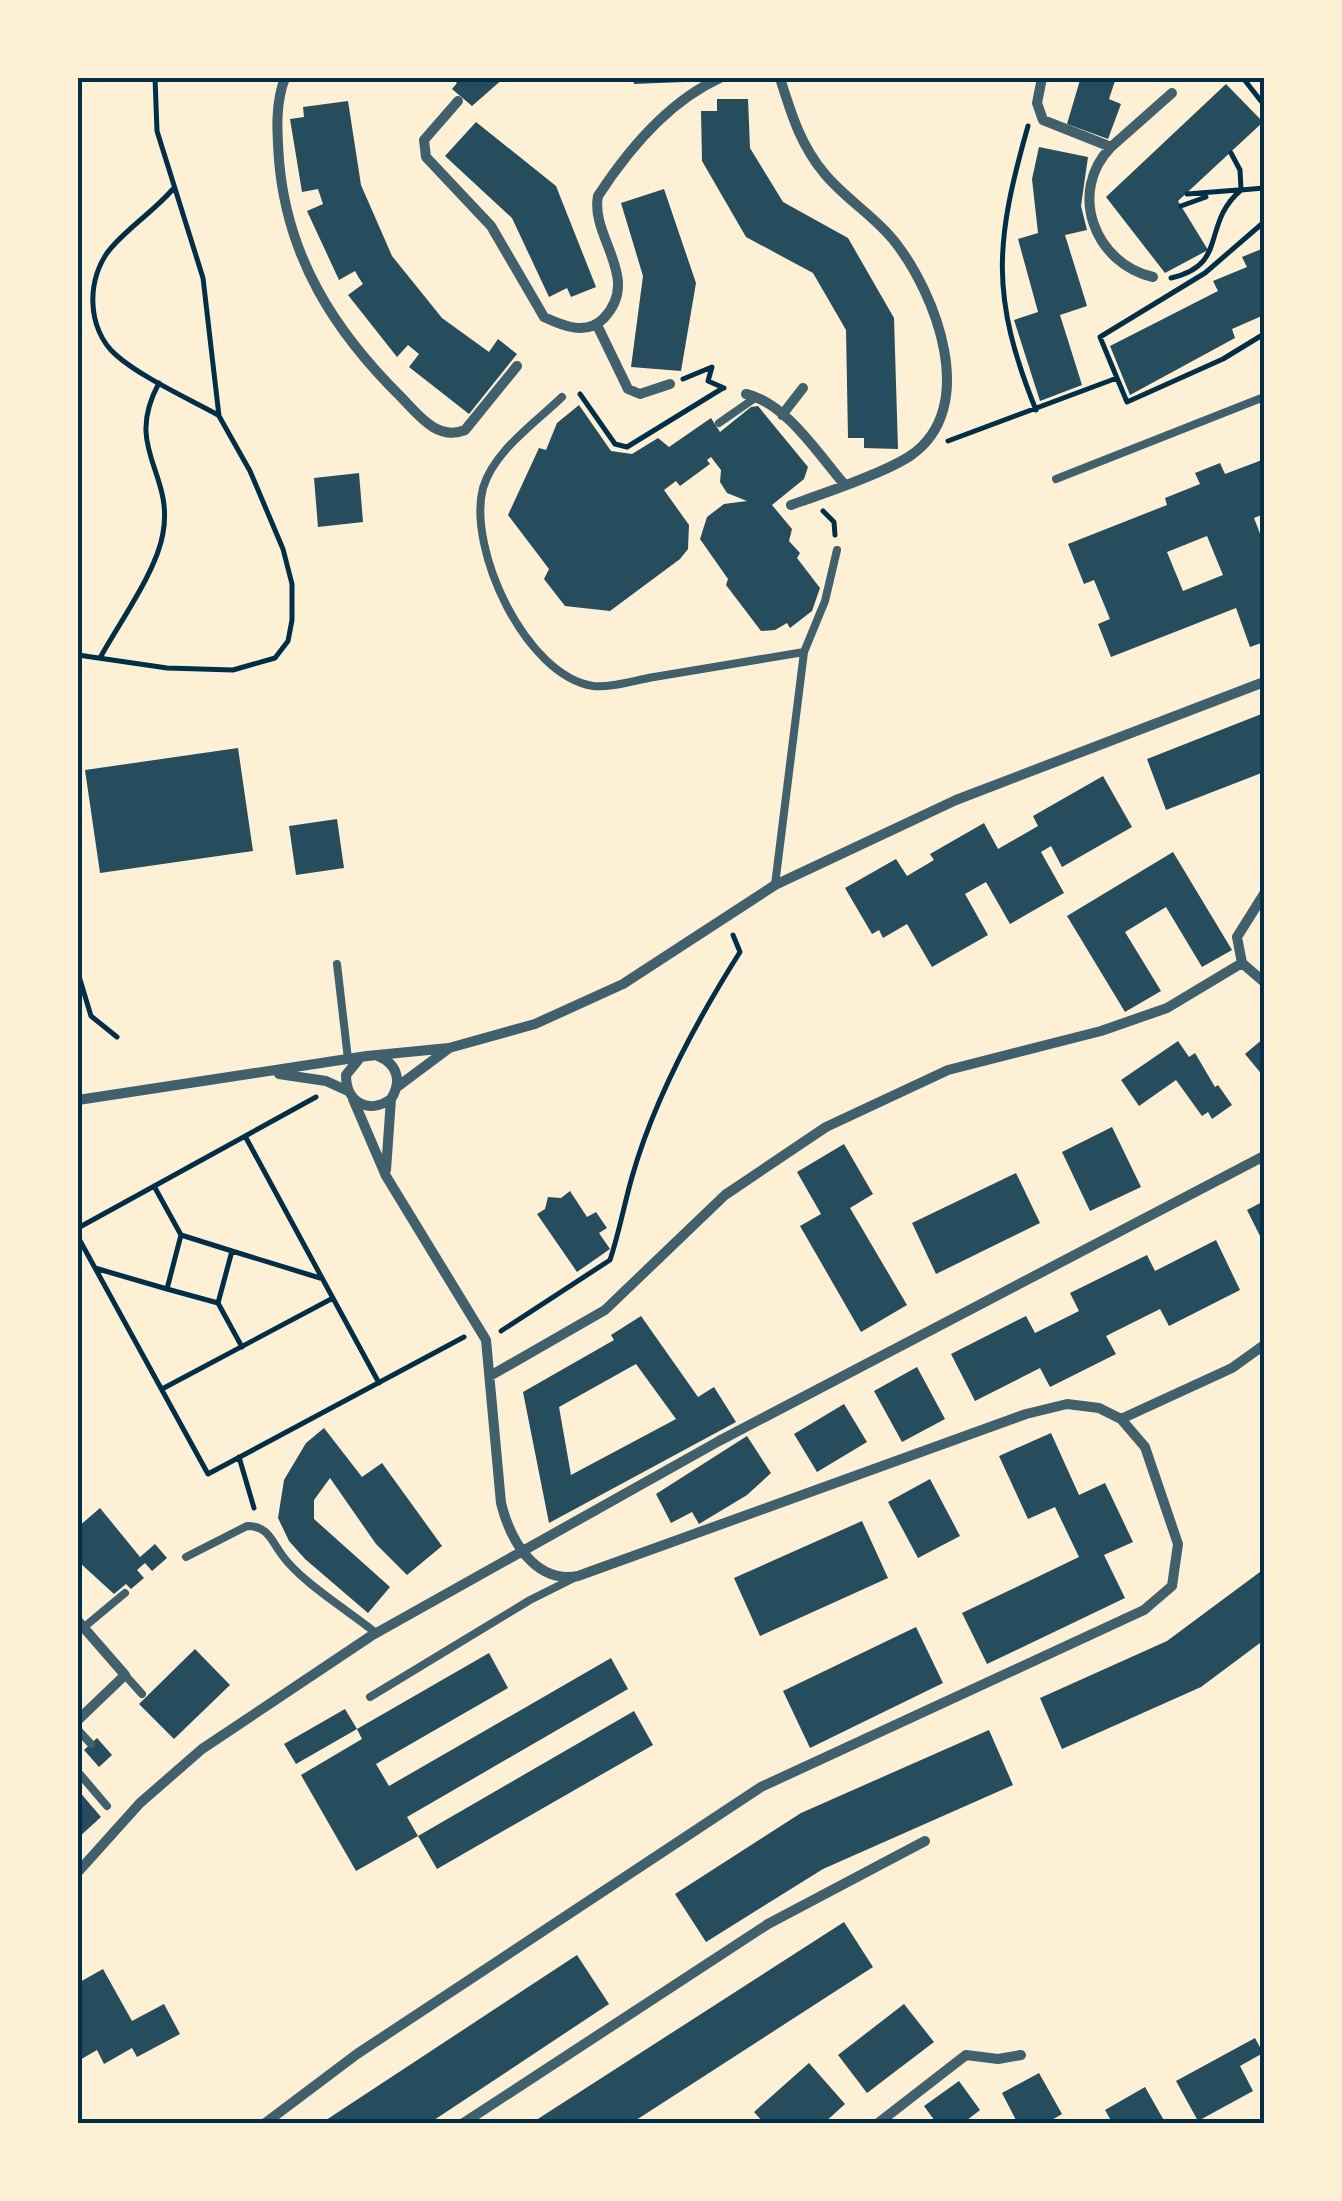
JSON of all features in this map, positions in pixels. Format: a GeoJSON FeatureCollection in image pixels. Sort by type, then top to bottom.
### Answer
{"type":"FeatureCollection","features":[{"type":"Feature","properties":{"kind":"street"},"geometry":{"type":"LineString","coordinates":[[285,78],[278,96],[283,207],[296,247],[338,328],[425,421],[445,433],[465,430],[517,366]]}},
{"type":"Feature","properties":{"kind":"street"},"geometry":{"type":"LineString","coordinates":[[458,101],[424,140],[426,156],[492,226],[544,317],[563,327],[597,325],[608,315],[618,274],[598,213],[598,196],[666,114],[693,90],[720,78]]}},
{"type":"Feature","properties":{"kind":"street"},"geometry":{"type":"LineString","coordinates":[[780,78],[799,138],[824,174],[893,239],[928,292],[945,358],[944,398],[928,437],[911,456],[791,505]]}},
{"type":"Feature","properties":{"kind":"street"},"geometry":{"type":"LineString","coordinates":[[1042,78],[1037,103],[1043,120],[1111,148]]}},
{"type":"Feature","properties":{"kind":"street"},"geometry":{"type":"LineString","coordinates":[[1153,278],[1112,256],[1095,229],[1090,182],[1100,159],[1172,93]]}},
{"type":"Feature","properties":{"kind":"street"},"geometry":{"type":"LineString","coordinates":[[597,325],[628,389],[640,394],[670,384]]}},
{"type":"Feature","properties":{"kind":"street"},"geometry":{"type":"LineString","coordinates":[[782,415],[803,388]]}},
{"type":"Feature","properties":{"kind":"street"},"geometry":{"type":"LineString","coordinates":[[746,394],[759,397],[782,415],[844,484]]}},
{"type":"Feature","properties":{"kind":"street"},"geometry":{"type":"LineString","coordinates":[[78,1100],[367,1056],[449,1048],[578,1006],[623,984],[776,886],[956,800],[1264,682]]}},
{"type":"Feature","properties":{"kind":"street"},"geometry":{"type":"LineString","coordinates":[[1264,894],[1237,938],[1242,964],[1264,982]]}},
{"type":"Feature","properties":{"kind":"street"},"geometry":{"type":"LineString","coordinates":[[490,1376],[605,1310],[725,1195],[826,1127],[948,1070],[1101,1031],[1166,1008],[1242,964]]}},
{"type":"Feature","properties":{"kind":"street"},"geometry":{"type":"LineString","coordinates":[[386,1176],[390,1099],[397,1087],[449,1048]]}},
{"type":"Feature","properties":{"kind":"street"},"geometry":{"type":"LineString","coordinates":[[367,1056],[392,1065],[397,1087]]}},
{"type":"Feature","properties":{"kind":"street"},"geometry":{"type":"LineString","coordinates":[[264,2124],[357,2054],[760,1787],[1161,1600],[1178,1565],[1178,1544],[1156,1472],[1135,1431],[1121,1419],[1084,1405],[1050,1407],[578,1576],[551,1576],[524,1553],[508,1529],[500,1503],[483,1334],[386,1176],[351,1095],[346,1076],[367,1056]]}},
{"type":"Feature","properties":{"kind":"street"},"geometry":{"type":"LineString","coordinates":[[258,1073],[310,1078],[336,1086],[368,1107],[390,1099]]}},
{"type":"Feature","properties":{"kind":"street"},"geometry":{"type":"LineString","coordinates":[[78,1872],[140,1803],[202,1749],[376,1633],[719,1441],[1264,1156]]}},
{"type":"Feature","properties":{"kind":"street"},"geometry":{"type":"LineString","coordinates":[[1121,1419],[1232,1368],[1264,1345]]}},
{"type":"Feature","properties":{"kind":"street"},"geometry":{"type":"LineString","coordinates":[[78,1720],[125,1675],[80,1624]]}},
{"type":"Feature","properties":{"kind":"street"},"geometry":{"type":"LineString","coordinates":[[462,2124],[768,1924],[925,1840]]}},
{"type":"Feature","properties":{"kind":"street"},"geometry":{"type":"LineString","coordinates":[[877,2124],[966,2055],[998,2059],[1021,2054]]}},
{"type":"Feature","properties":{"kind":"lane"},"geometry":{"type":"LineString","coordinates":[[562,397],[493,465],[480,512],[499,586],[527,640],[545,660],[562,674],[598,687],[804,652]]}},
{"type":"Feature","properties":{"kind":"lane"},"geometry":{"type":"LineString","coordinates":[[719,423],[745,402],[759,397]]}},
{"type":"Feature","properties":{"kind":"lane"},"geometry":{"type":"LineString","coordinates":[[1056,478],[1264,397]]}},
{"type":"Feature","properties":{"kind":"lane"},"geometry":{"type":"LineString","coordinates":[[776,886],[804,652],[826,601],[836,550]]}},
{"type":"Feature","properties":{"kind":"lane"},"geometry":{"type":"LineString","coordinates":[[336,964],[348,1059]]}},
{"type":"Feature","properties":{"kind":"lane"},"geometry":{"type":"LineString","coordinates":[[186,1557],[247,1526],[257,1526],[271,1536],[283,1558],[376,1633]]}},
{"type":"Feature","properties":{"kind":"lane"},"geometry":{"type":"LineString","coordinates":[[370,1698],[530,1600],[578,1576]]}},
{"type":"Feature","properties":{"kind":"lane"},"geometry":{"type":"LineString","coordinates":[[80,1624],[126,1593]]}},
{"type":"Feature","properties":{"kind":"lane"},"geometry":{"type":"LineString","coordinates":[[125,1675],[142,1694]]}},
{"type":"Feature","properties":{"kind":"lane"},"geometry":{"type":"LineString","coordinates":[[78,1730],[91,1744]]}},
{"type":"Feature","properties":{"kind":"lane"},"geometry":{"type":"LineString","coordinates":[[78,1772],[107,1806]]}},
{"type":"Feature","properties":{"kind":"path"},"geometry":{"type":"LineString","coordinates":[[78,655],[167,668],[233,670],[275,658],[288,641],[292,584],[262,496],[219,416],[203,278],[157,131],[155,78]]}},
{"type":"Feature","properties":{"kind":"path"},"geometry":{"type":"LineString","coordinates":[[1243,78],[1264,105]]}},
{"type":"Feature","properties":{"kind":"path"},"geometry":{"type":"LineString","coordinates":[[1028,123],[1003,227],[1000,269],[1010,343],[1036,410]]}},
{"type":"Feature","properties":{"kind":"path"},"geometry":{"type":"LineString","coordinates":[[1153,278],[1190,274],[1206,262],[1222,210],[1241,190],[1240,170],[1230,153]]}},
{"type":"Feature","properties":{"kind":"path"},"geometry":{"type":"LineString","coordinates":[[1181,206],[1211,195],[1264,188]]}},
{"type":"Feature","properties":{"kind":"path"},"geometry":{"type":"LineString","coordinates":[[174,189],[108,250],[96,273],[92,294],[97,326],[116,356],[219,416]]}},
{"type":"Feature","properties":{"kind":"path"},"geometry":{"type":"LineString","coordinates":[[1187,194],[1211,195]]}},
{"type":"Feature","properties":{"kind":"path"},"geometry":{"type":"LineString","coordinates":[[1264,222],[1205,273],[1100,337],[1127,402],[1222,359],[1264,334]]}},
{"type":"Feature","properties":{"kind":"path"},"geometry":{"type":"LineString","coordinates":[[670,384],[712,367],[708,381],[746,394]]}},
{"type":"Feature","properties":{"kind":"path"},"geometry":{"type":"LineString","coordinates":[[948,442],[1117,378]]}},
{"type":"Feature","properties":{"kind":"path"},"geometry":{"type":"LineString","coordinates":[[100,658],[163,535],[164,504],[143,434],[148,404],[159,383]]}},
{"type":"Feature","properties":{"kind":"path"},"geometry":{"type":"LineString","coordinates":[[562,397],[574,385],[615,444],[627,447],[723,388]]}},
{"type":"Feature","properties":{"kind":"path"},"geometry":{"type":"LineString","coordinates":[[810,499],[834,522],[836,550]]}},
{"type":"Feature","properties":{"kind":"path"},"geometry":{"type":"LineString","coordinates":[[78,1238],[208,1474],[379,1383],[483,1334],[610,1260],[633,1174],[678,1066],[706,1006],[740,952],[726,919]]}},
{"type":"Feature","properties":{"kind":"path"},"geometry":{"type":"LineString","coordinates":[[78,973],[91,1016],[117,1037]]}},
{"type":"Feature","properties":{"kind":"path"},"geometry":{"type":"LineString","coordinates":[[78,1228],[336,1086]]}},
{"type":"Feature","properties":{"kind":"path"},"geometry":{"type":"LineString","coordinates":[[245,1136],[379,1383]]}},
{"type":"Feature","properties":{"kind":"path"},"geometry":{"type":"LineString","coordinates":[[154,1186],[182,1235],[323,1278]]}},
{"type":"Feature","properties":{"kind":"path"},"geometry":{"type":"LineString","coordinates":[[167,1289],[182,1235]]}},
{"type":"Feature","properties":{"kind":"path"},"geometry":{"type":"LineString","coordinates":[[232,1251],[218,1304],[242,1347]]}},
{"type":"Feature","properties":{"kind":"path"},"geometry":{"type":"LineString","coordinates":[[94,1268],[218,1304]]}},
{"type":"Feature","properties":{"kind":"path"},"geometry":{"type":"LineString","coordinates":[[162,1389],[333,1298]]}},
{"type":"Feature","properties":{"kind":"path"},"geometry":{"type":"LineString","coordinates":[[239,1457],[250,1500],[271,1536]]}},
{"type":"Feature","properties":{"kind":"building"},"geometry":{"type":"Polygon","coordinates":[[[451,78],[504,78],[472,106],[452,89],[457,83],[451,78]]]}},
{"type":"Feature","properties":{"kind":"building"},"geometry":{"type":"Polygon","coordinates":[[[633,78],[684,78],[684,82],[634,84],[633,78]]]}},
{"type":"Feature","properties":{"kind":"building"},"geometry":{"type":"Polygon","coordinates":[[[1074,78],[1116,78],[1109,99],[1121,104],[1108,139],[1067,124],[1080,80],[1074,78]]]}},
{"type":"Feature","properties":{"kind":"building"},"geometry":{"type":"Polygon","coordinates":[[[1226,84],[1263,122],[1178,201],[1208,250],[1165,273],[1106,197],[1226,84]]]}},
{"type":"Feature","properties":{"kind":"building"},"geometry":{"type":"Polygon","coordinates":[[[717,99],[748,99],[750,148],[783,202],[848,238],[894,318],[898,449],[864,448],[864,438],[848,438],[846,330],[813,273],[746,237],[702,161],[701,111],[717,111],[717,99]]]}},
{"type":"Feature","properties":{"kind":"building"},"geometry":{"type":"Polygon","coordinates":[[[348,101],[361,185],[392,256],[442,318],[489,352],[498,339],[517,354],[469,414],[409,367],[419,354],[408,345],[397,357],[348,295],[363,284],[355,271],[339,280],[307,211],[323,204],[318,189],[302,192],[290,119],[304,117],[303,107],[348,101]]]}},
{"type":"Feature","properties":{"kind":"building"},"geometry":{"type":"Polygon","coordinates":[[[476,122],[556,186],[596,287],[571,297],[567,288],[549,297],[512,218],[445,156],[476,122]]]}},
{"type":"Feature","properties":{"kind":"building"},"geometry":{"type":"Polygon","coordinates":[[[1039,147],[1088,157],[1081,206],[1087,230],[1065,235],[1087,306],[1060,315],[1082,385],[1040,401],[1014,320],[1038,312],[1018,239],[1038,233],[1032,179],[1039,147]]]}},
{"type":"Feature","properties":{"kind":"building"},"geometry":{"type":"Polygon","coordinates":[[[664,189],[696,283],[681,371],[631,367],[643,276],[621,203],[664,189]]]}},
{"type":"Feature","properties":{"kind":"building"},"geometry":{"type":"Polygon","coordinates":[[[1264,248],[1264,315],[1232,329],[1235,338],[1130,395],[1110,346],[1218,291],[1213,281],[1247,267],[1242,257],[1264,248]]]}},
{"type":"Feature","properties":{"kind":"building"},"geometry":{"type":"Polygon","coordinates":[[[579,405],[611,451],[632,454],[658,438],[669,447],[711,418],[720,432],[751,407],[758,406],[808,467],[804,479],[772,505],[792,529],[789,541],[800,553],[797,558],[820,588],[812,611],[790,628],[787,623],[775,630],[761,631],[726,585],[728,579],[700,539],[707,517],[724,504],[747,501],[727,493],[720,482],[721,470],[711,457],[707,460],[710,464],[680,486],[676,481],[664,490],[689,525],[688,549],[680,559],[610,611],[565,606],[544,579],[549,569],[508,515],[539,448],[546,450],[557,423],[579,405]]]}},
{"type":"Feature","properties":{"kind":"building"},"geometry":{"type":"Polygon","coordinates":[[[1262,460],[1264,514],[1254,518],[1264,544],[1264,642],[1250,647],[1236,608],[1111,657],[1098,624],[1110,619],[1094,580],[1084,584],[1068,544],[1167,505],[1165,498],[1200,484],[1195,473],[1220,463],[1225,474],[1262,460]],[[1207,536],[1167,552],[1183,591],[1223,575],[1207,536]]]}},
{"type":"Feature","properties":{"kind":"building"},"geometry":{"type":"Polygon","coordinates":[[[359,473],[363,522],[318,527],[314,478],[359,473]]]}},
{"type":"Feature","properties":{"kind":"building"},"geometry":{"type":"Polygon","coordinates":[[[1264,713],[1264,772],[1166,810],[1147,759],[1264,713]]]}},
{"type":"Feature","properties":{"kind":"building"},"geometry":{"type":"Polygon","coordinates":[[[238,748],[253,851],[100,873],[85,770],[238,748]]]}},
{"type":"Feature","properties":{"kind":"building"},"geometry":{"type":"Polygon","coordinates":[[[1103,776],[1132,827],[1062,867],[1051,846],[1041,852],[1064,893],[1010,924],[986,882],[965,894],[988,935],[932,967],[907,924],[883,938],[879,930],[872,934],[845,888],[896,859],[907,876],[934,860],[930,854],[984,823],[998,849],[1038,826],[1033,816],[1103,776]]]}},
{"type":"Feature","properties":{"kind":"building"},"geometry":{"type":"Polygon","coordinates":[[[337,819],[344,868],[296,875],[289,826],[337,819]]]}},
{"type":"Feature","properties":{"kind":"building"},"geometry":{"type":"Polygon","coordinates":[[[1173,852],[1232,950],[1202,967],[1166,907],[1125,932],[1161,991],[1125,1012],[1067,916],[1173,852]]]}},
{"type":"Feature","properties":{"kind":"building"},"geometry":{"type":"Polygon","coordinates":[[[1264,1038],[1264,1077],[1245,1054],[1264,1038]]]}},
{"type":"Feature","properties":{"kind":"building"},"geometry":{"type":"Polygon","coordinates":[[[1178,1041],[1189,1057],[1195,1053],[1215,1087],[1218,1085],[1232,1105],[1212,1119],[1208,1112],[1202,1116],[1176,1080],[1139,1106],[1121,1080],[1178,1041]]]}},
{"type":"Feature","properties":{"kind":"building"},"geometry":{"type":"Polygon","coordinates":[[[1112,1127],[1141,1187],[1090,1211],[1062,1152],[1112,1127]]]}},
{"type":"Feature","properties":{"kind":"building"},"geometry":{"type":"Polygon","coordinates":[[[844,1144],[873,1194],[850,1208],[907,1305],[861,1332],[800,1226],[821,1214],[797,1172],[844,1144]]]}},
{"type":"Feature","properties":{"kind":"building"},"geometry":{"type":"Polygon","coordinates":[[[1016,1173],[1040,1223],[936,1274],[912,1223],[1016,1173]]]}},
{"type":"Feature","properties":{"kind":"building"},"geometry":{"type":"Polygon","coordinates":[[[570,1191],[587,1217],[596,1212],[607,1228],[599,1233],[610,1249],[577,1272],[537,1214],[545,1209],[548,1197],[561,1198],[570,1191]]]}},
{"type":"Feature","properties":{"kind":"building"},"geometry":{"type":"Polygon","coordinates":[[[1264,1201],[1264,1244],[1247,1210],[1264,1201]]]}},
{"type":"Feature","properties":{"kind":"building"},"geometry":{"type":"Polygon","coordinates":[[[1216,1240],[1240,1290],[1169,1326],[1160,1309],[1106,1336],[1116,1354],[1050,1387],[1040,1368],[975,1401],[951,1354],[1026,1316],[1035,1333],[1079,1311],[1070,1293],[1147,1255],[1155,1271],[1216,1240]]]}},
{"type":"Feature","properties":{"kind":"building"},"geometry":{"type":"Polygon","coordinates":[[[641,1316],[698,1397],[714,1387],[736,1422],[549,1523],[523,1392],[614,1340],[611,1335],[641,1316]],[[636,1364],[559,1407],[571,1475],[676,1419],[636,1364]]]}},
{"type":"Feature","properties":{"kind":"building"},"geometry":{"type":"Polygon","coordinates":[[[917,1367],[945,1419],[902,1442],[874,1391],[917,1367]]]}},
{"type":"Feature","properties":{"kind":"building"},"geometry":{"type":"Polygon","coordinates":[[[844,1404],[867,1442],[817,1472],[794,1434],[844,1404]]]}},
{"type":"Feature","properties":{"kind":"building"},"geometry":{"type":"Polygon","coordinates":[[[324,1428],[362,1477],[382,1463],[442,1546],[407,1575],[376,1544],[330,1478],[314,1500],[314,1519],[390,1587],[368,1613],[305,1559],[289,1541],[278,1518],[284,1480],[306,1443],[324,1428]]]}},
{"type":"Feature","properties":{"kind":"building"},"geometry":{"type":"Polygon","coordinates":[[[1051,1433],[1079,1495],[1105,1483],[1133,1542],[1104,1555],[1125,1598],[987,1664],[962,1613],[1079,1557],[1055,1507],[1028,1519],[999,1456],[1051,1433]]]}},
{"type":"Feature","properties":{"kind":"building"},"geometry":{"type":"Polygon","coordinates":[[[747,1436],[771,1473],[747,1495],[699,1524],[692,1512],[671,1523],[656,1494],[747,1436]]]}},
{"type":"Feature","properties":{"kind":"building"},"geometry":{"type":"Polygon","coordinates":[[[930,1479],[960,1536],[918,1558],[888,1502],[930,1479]]]}},
{"type":"Feature","properties":{"kind":"building"},"geometry":{"type":"Polygon","coordinates":[[[100,1508],[140,1557],[155,1544],[167,1558],[152,1571],[145,1563],[137,1570],[144,1578],[131,1589],[126,1584],[114,1594],[80,1563],[78,1566],[78,1527],[100,1508]]]}},
{"type":"Feature","properties":{"kind":"building"},"geometry":{"type":"Polygon","coordinates":[[[862,1521],[888,1578],[760,1636],[734,1578],[862,1521]]]}},
{"type":"Feature","properties":{"kind":"building"},"geometry":{"type":"Polygon","coordinates":[[[1264,1569],[1264,1640],[1201,1687],[1062,1749],[1040,1698],[1167,1641],[1264,1569]]]}},
{"type":"Feature","properties":{"kind":"building"},"geometry":{"type":"Polygon","coordinates":[[[916,1627],[943,1683],[810,1748],[783,1691],[916,1627]]]}},
{"type":"Feature","properties":{"kind":"building"},"geometry":{"type":"Polygon","coordinates":[[[195,1649],[230,1685],[174,1739],[139,1704],[195,1649]]]}},
{"type":"Feature","properties":{"kind":"building"},"geometry":{"type":"Polygon","coordinates":[[[489,1653],[508,1688],[376,1764],[389,1786],[611,1658],[628,1689],[407,1817],[418,1836],[356,1871],[301,1775],[362,1739],[357,1729],[489,1653]]]}},
{"type":"Feature","properties":{"kind":"building"},"geometry":{"type":"Polygon","coordinates":[[[345,1709],[357,1729],[296,1764],[284,1744],[345,1709]]]}},
{"type":"Feature","properties":{"kind":"building"},"geometry":{"type":"Polygon","coordinates":[[[634,1711],[653,1745],[437,1869],[418,1836],[634,1711]]]}},
{"type":"Feature","properties":{"kind":"building"},"geometry":{"type":"Polygon","coordinates":[[[989,1730],[1013,1785],[823,1869],[706,1942],[675,1894],[801,1813],[989,1730]]]}},
{"type":"Feature","properties":{"kind":"building"},"geometry":{"type":"Polygon","coordinates":[[[97,1738],[112,1755],[99,1767],[84,1750],[97,1738]]]}},
{"type":"Feature","properties":{"kind":"building"},"geometry":{"type":"Polygon","coordinates":[[[78,1790],[101,1817],[78,1838],[78,1790]]]}},
{"type":"Feature","properties":{"kind":"building"},"geometry":{"type":"Polygon","coordinates":[[[844,1922],[873,1967],[630,2124],[530,2124],[844,1922]]]}},
{"type":"Feature","properties":{"kind":"building"},"geometry":{"type":"Polygon","coordinates":[[[577,1955],[609,2004],[428,2124],[320,2124],[577,1955]]]}},
{"type":"Feature","properties":{"kind":"building"},"geometry":{"type":"Polygon","coordinates":[[[103,1969],[132,2021],[164,2004],[180,2034],[137,2057],[132,2048],[104,2064],[97,2050],[78,2061],[78,1983],[103,1969]]]}},
{"type":"Feature","properties":{"kind":"building"},"geometry":{"type":"Polygon","coordinates":[[[904,2004],[934,2042],[867,2093],[838,2055],[904,2004]]]}},
{"type":"Feature","properties":{"kind":"building"},"geometry":{"type":"Polygon","coordinates":[[[1255,2038],[1263,2053],[1240,2066],[1253,2091],[1198,2121],[1176,2081],[1255,2038]]]}},
{"type":"Feature","properties":{"kind":"building"},"geometry":{"type":"Polygon","coordinates":[[[809,2063],[845,2104],[823,2124],[765,2124],[754,2112],[809,2063]]]}},
{"type":"Feature","properties":{"kind":"building"},"geometry":{"type":"Polygon","coordinates":[[[1039,2073],[1062,2114],[1045,2124],[1018,2124],[1002,2093],[1039,2073]]]}},
{"type":"Feature","properties":{"kind":"building"},"geometry":{"type":"Polygon","coordinates":[[[959,2081],[980,2110],[962,2124],[937,2124],[924,2106],[959,2081]]]}},
{"type":"Feature","properties":{"kind":"building"},"geometry":{"type":"Polygon","coordinates":[[[1145,2087],[1166,2124],[1113,2124],[1105,2110],[1145,2087]]]}}]}
